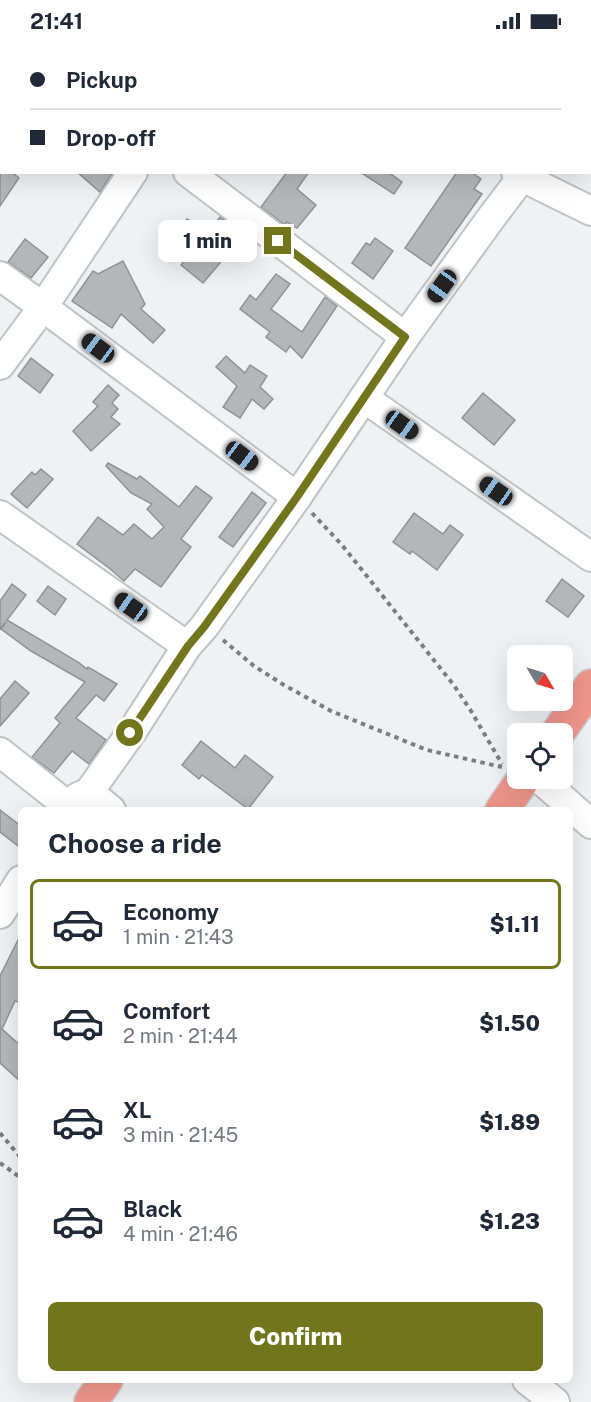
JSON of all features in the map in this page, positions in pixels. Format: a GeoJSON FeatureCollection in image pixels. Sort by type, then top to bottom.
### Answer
{"type":"FeatureCollection","features":[{"type":"Feature","properties":{"kind":"highway"},"geometry":{"type":"LineString","coordinates":[[565,723],[591,686]]}},
{"type":"Feature","properties":{"kind":"highway"},"geometry":{"type":"LineString","coordinates":[[504,807],[516,789]]}},
{"type":"Feature","properties":{"kind":"highway"},"geometry":{"type":"LineString","coordinates":[[91,1402],[104,1383]]}},
{"type":"Feature","properties":{"kind":"street"},"geometry":{"type":"LineString","coordinates":[[0,365],[43,307],[132,174]]}},
{"type":"Feature","properties":{"kind":"street"},"geometry":{"type":"LineString","coordinates":[[191,174],[405,337]]}},
{"type":"Feature","properties":{"kind":"street"},"geometry":{"type":"LineString","coordinates":[[74,802],[130,733],[521,174],[591,211]]}},
{"type":"Feature","properties":{"kind":"street"},"geometry":{"type":"LineString","coordinates":[[0,276],[297,497]]}},
{"type":"Feature","properties":{"kind":"street"},"geometry":{"type":"LineString","coordinates":[[364,398],[591,557]]}},
{"type":"Feature","properties":{"kind":"street"},"geometry":{"type":"LineString","coordinates":[[0,515],[196,637]]}},
{"type":"Feature","properties":{"kind":"street"},"geometry":{"type":"LineString","coordinates":[[0,752],[74,802],[97,807]]}},
{"type":"Feature","properties":{"kind":"street"},"geometry":{"type":"LineString","coordinates":[[551,789],[572,807]]}},
{"type":"Feature","properties":{"kind":"street"},"geometry":{"type":"LineString","coordinates":[[573,808],[591,824]]}},
{"type":"Feature","properties":{"kind":"street"},"geometry":{"type":"LineString","coordinates":[[0,914],[18,885]]}},
{"type":"Feature","properties":{"kind":"street"},"geometry":{"type":"LineString","coordinates":[[531,1383],[555,1402]]}},
{"type":"Feature","properties":{"kind":"path"},"geometry":{"type":"LineString","coordinates":[[196,637],[230,645],[254,666],[331,711],[427,750],[504,768],[453,684],[342,546],[297,497]]}},
{"type":"Feature","properties":{"kind":"path"},"geometry":{"type":"LineString","coordinates":[[0,1133],[18,1154]]}},
{"type":"Feature","properties":{"kind":"path"},"geometry":{"type":"LineString","coordinates":[[0,1163],[18,1176]]}},
{"type":"Feature","properties":{"kind":"building"},"geometry":{"type":"Polygon","coordinates":[[[0,174],[14,174],[19,178],[0,206],[0,174]]]}},
{"type":"Feature","properties":{"kind":"building"},"geometry":{"type":"Polygon","coordinates":[[[79,174],[112,174],[100,192],[79,174]]]}},
{"type":"Feature","properties":{"kind":"building"},"geometry":{"type":"Polygon","coordinates":[[[286,174],[308,174],[297,189],[316,205],[297,228],[287,222],[285,225],[261,207],[286,174]]]}},
{"type":"Feature","properties":{"kind":"building"},"geometry":{"type":"Polygon","coordinates":[[[363,174],[391,174],[402,182],[394,194],[363,174]]]}},
{"type":"Feature","properties":{"kind":"building"},"geometry":{"type":"Polygon","coordinates":[[[456,174],[474,174],[481,179],[474,189],[482,194],[431,266],[405,248],[456,174]]]}},
{"type":"Feature","properties":{"kind":"building"},"geometry":{"type":"Polygon","coordinates":[[[220,217],[232,226],[212,255],[220,263],[203,283],[181,265],[195,248],[177,237],[187,219],[210,232],[220,217]]]}},
{"type":"Feature","properties":{"kind":"building"},"geometry":{"type":"Polygon","coordinates":[[[375,238],[393,251],[373,279],[352,263],[366,243],[370,245],[375,238]]]}},
{"type":"Feature","properties":{"kind":"building"},"geometry":{"type":"Polygon","coordinates":[[[25,239],[48,257],[31,278],[8,262],[25,239]]]}},
{"type":"Feature","properties":{"kind":"building"},"geometry":{"type":"Polygon","coordinates":[[[123,261],[145,304],[141,309],[165,330],[153,343],[121,314],[112,328],[72,301],[93,271],[98,274],[123,261]]]}},
{"type":"Feature","properties":{"kind":"building"},"geometry":{"type":"Polygon","coordinates":[[[276,274],[290,284],[271,309],[302,332],[325,297],[337,306],[302,358],[290,346],[286,352],[266,337],[270,332],[240,309],[250,295],[256,300],[276,274]]]}},
{"type":"Feature","properties":{"kind":"building"},"geometry":{"type":"Polygon","coordinates":[[[226,356],[245,373],[250,365],[267,376],[260,387],[273,399],[264,409],[252,399],[240,418],[223,407],[237,386],[216,367],[226,356]]]}},
{"type":"Feature","properties":{"kind":"building"},"geometry":{"type":"Polygon","coordinates":[[[31,358],[53,375],[40,393],[18,376],[31,358]]]}},
{"type":"Feature","properties":{"kind":"building"},"geometry":{"type":"Polygon","coordinates":[[[108,385],[119,395],[112,403],[118,409],[111,417],[120,424],[91,451],[73,431],[98,406],[93,402],[108,385]]]}},
{"type":"Feature","properties":{"kind":"building"},"geometry":{"type":"Polygon","coordinates":[[[483,393],[515,420],[494,445],[462,418],[483,393]]]}},
{"type":"Feature","properties":{"kind":"building"},"geometry":{"type":"Polygon","coordinates":[[[108,463],[137,479],[140,476],[179,507],[196,486],[212,498],[181,539],[191,547],[161,587],[135,569],[124,581],[77,544],[98,517],[123,535],[134,524],[152,539],[164,527],[147,509],[152,504],[131,493],[106,466],[108,463]]]}},
{"type":"Feature","properties":{"kind":"building"},"geometry":{"type":"Polygon","coordinates":[[[41,469],[53,479],[27,508],[11,494],[32,472],[35,475],[41,469]]]}},
{"type":"Feature","properties":{"kind":"building"},"geometry":{"type":"Polygon","coordinates":[[[252,492],[266,503],[233,547],[219,537],[252,492]]]}},
{"type":"Feature","properties":{"kind":"building"},"geometry":{"type":"Polygon","coordinates":[[[414,513],[443,534],[450,525],[463,535],[437,570],[412,551],[410,554],[393,542],[414,513]]]}},
{"type":"Feature","properties":{"kind":"building"},"geometry":{"type":"Polygon","coordinates":[[[562,579],[584,596],[568,617],[546,601],[562,579]]]}},
{"type":"Feature","properties":{"kind":"building"},"geometry":{"type":"Polygon","coordinates":[[[12,584],[26,595],[7,620],[87,669],[88,667],[117,684],[104,701],[96,695],[76,718],[106,740],[89,764],[72,751],[54,773],[32,757],[60,723],[55,718],[85,682],[31,651],[1,629],[6,622],[0,629],[0,601],[12,584]]]}},
{"type":"Feature","properties":{"kind":"building"},"geometry":{"type":"Polygon","coordinates":[[[48,586],[66,599],[55,615],[37,601],[48,586]]]}},
{"type":"Feature","properties":{"kind":"building"},"geometry":{"type":"Polygon","coordinates":[[[15,681],[29,693],[0,726],[0,699],[15,681]]]}},
{"type":"Feature","properties":{"kind":"building"},"geometry":{"type":"Polygon","coordinates":[[[201,741],[235,768],[245,755],[273,777],[250,807],[245,807],[202,775],[199,779],[182,765],[201,741]]]}},
{"type":"Feature","properties":{"kind":"building"},"geometry":{"type":"Polygon","coordinates":[[[0,810],[18,824],[18,846],[0,832],[0,810]]]}},
{"type":"Feature","properties":{"kind":"building"},"geometry":{"type":"Polygon","coordinates":[[[18,940],[18,1002],[15,1001],[2,1029],[18,1043],[18,1079],[0,1063],[0,976],[18,940]]]}},
{"type":"Feature","properties":{"kind":"route"},"geometry":{"type":"LineString","coordinates":[[130,733],[188,646],[297,497],[405,337],[278,241]]}}]}
